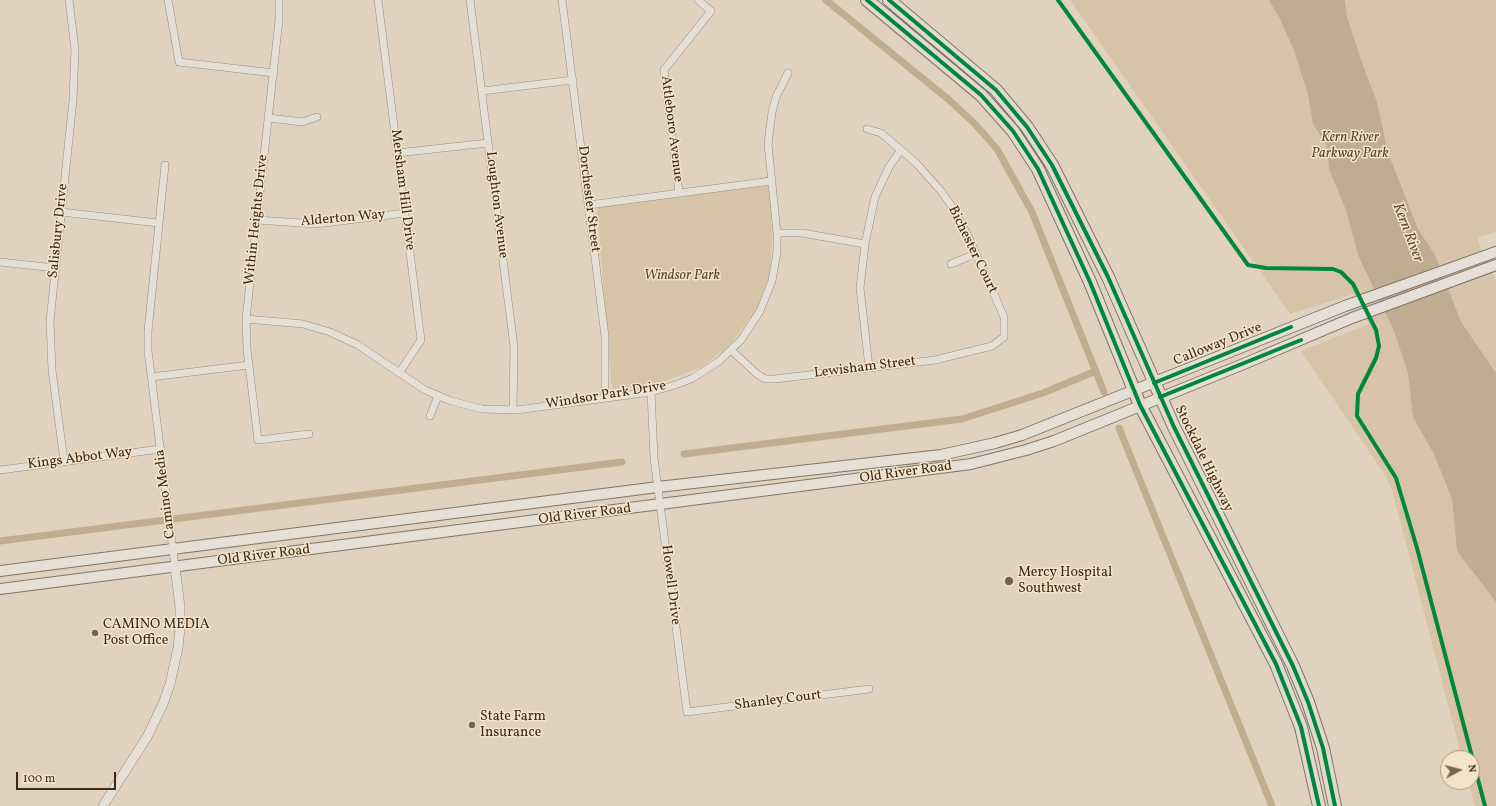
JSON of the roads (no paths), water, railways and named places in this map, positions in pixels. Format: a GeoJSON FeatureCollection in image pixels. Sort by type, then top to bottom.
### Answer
{"type":"FeatureCollection","features":[{"type":"Feature","properties":{"kind":"main road","name":"Stockdale Highway"},"geometry":{"type":"LineString","coordinates":[[867,0],[959,76],[990,105],[1020,140],[1048,188],[1090,282],[1140,405],[1261,633],[1284,681],[1304,741],[1319,806]]}},
{"type":"Feature","properties":{"kind":"main road","name":"Stockdale Highway"},"geometry":{"type":"LineString","coordinates":[[889,0],[975,70],[1001,95],[1019,116],[1046,155],[1096,253],[1160,397],[1287,652],[1301,685],[1323,748],[1335,806]]}},
{"type":"Feature","properties":{"kind":"main road"},"geometry":{"type":"LineString","coordinates":[[1048,188],[1059,198],[1082,245],[1088,250],[1096,253]]}},
{"type":"Feature","properties":{"kind":"main road","name":"Calloway Drive"},"geometry":{"type":"LineString","coordinates":[[1154,383],[1345,306],[1483,255],[1496,252]]}},
{"type":"Feature","properties":{"kind":"main road","name":"Calloway Drive"},"geometry":{"type":"LineString","coordinates":[[1160,397],[1352,318],[1493,266]]}},
{"type":"Feature","properties":{"kind":"main road","name":"Old River Road"},"geometry":{"type":"LineString","coordinates":[[0,571],[658,487],[941,455],[995,443],[1022,434],[1154,383]]}},
{"type":"Feature","properties":{"kind":"main road","name":"Old River Road"},"geometry":{"type":"LineString","coordinates":[[0,589],[942,469],[999,458],[1054,441],[1160,397]]}},
{"type":"Feature","properties":{"kind":"main road"},"geometry":{"type":"LineString","coordinates":[[844,482],[847,474],[851,471],[888,467],[900,460]]}},
{"type":"Feature","properties":{"kind":"main road"},"geometry":{"type":"LineString","coordinates":[[1180,480],[1196,496],[1218,534],[1230,539]]}},
{"type":"Feature","properties":{"kind":"street","name":"Salisbury Drive"},"geometry":{"type":"LineString","coordinates":[[64,461],[50,346],[50,321],[75,75],[74,43],[69,0]]}},
{"type":"Feature","properties":{"kind":"street"},"geometry":{"type":"LineString","coordinates":[[168,0],[180,62],[274,73]]}},
{"type":"Feature","properties":{"kind":"street","name":"Within Heights Drive"},"geometry":{"type":"LineString","coordinates":[[279,0],[279,20],[274,73],[246,319],[249,365],[258,440],[309,434]]}},
{"type":"Feature","properties":{"kind":"street","name":"Mersham Hill Drive"},"geometry":{"type":"LineString","coordinates":[[378,0],[421,340],[400,373]]}},
{"type":"Feature","properties":{"kind":"street","name":"Loughton Avenue"},"geometry":{"type":"LineString","coordinates":[[470,0],[514,347],[512,410]]}},
{"type":"Feature","properties":{"kind":"street","name":"Dorchester Street"},"geometry":{"type":"LineString","coordinates":[[562,0],[605,336],[605,398]]}},
{"type":"Feature","properties":{"kind":"street","name":"Attleboro Avenue"},"geometry":{"type":"LineString","coordinates":[[680,193],[664,70],[712,11],[698,0]]}},
{"type":"Feature","properties":{"kind":"street","name":"Windsor Park Drive"},"geometry":{"type":"LineString","coordinates":[[246,319],[302,324],[330,332],[358,345],[438,396],[458,404],[482,409],[512,410],[650,392],[693,378],[718,362],[731,350],[752,325],[767,296],[775,268],[777,232],[770,181],[768,154],[769,128],[776,97],[788,73]]}},
{"type":"Feature","properties":{"kind":"street"},"geometry":{"type":"LineString","coordinates":[[482,91],[572,80]]}},
{"type":"Feature","properties":{"kind":"street"},"geometry":{"type":"LineString","coordinates":[[269,118],[302,122],[318,117]]}},
{"type":"Feature","properties":{"kind":"street","name":"Bichester Court"},"geometry":{"type":"LineString","coordinates":[[867,129],[881,133],[916,164],[941,191],[961,223],[1004,317],[1004,337]]}},
{"type":"Feature","properties":{"kind":"street"},"geometry":{"type":"LineString","coordinates":[[397,153],[488,143]]}},
{"type":"Feature","properties":{"kind":"street"},"geometry":{"type":"LineString","coordinates":[[869,367],[860,288],[865,244],[875,197],[889,167],[901,150]]}},
{"type":"Feature","properties":{"kind":"street","name":"Camino Media"},"geometry":{"type":"LineString","coordinates":[[103,806],[147,737],[161,709],[170,684],[178,648],[180,628],[180,607],[151,377],[148,331],[165,165]]}},
{"type":"Feature","properties":{"kind":"street"},"geometry":{"type":"LineString","coordinates":[[589,205],[770,181]]}},
{"type":"Feature","properties":{"kind":"street"},"geometry":{"type":"LineString","coordinates":[[61,212],[158,223]]}},
{"type":"Feature","properties":{"kind":"street","name":"Alderton Way"},"geometry":{"type":"LineString","coordinates":[[257,220],[316,224],[405,213]]}},
{"type":"Feature","properties":{"kind":"street"},"geometry":{"type":"LineString","coordinates":[[777,232],[802,233],[865,244]]}},
{"type":"Feature","properties":{"kind":"street"},"geometry":{"type":"LineString","coordinates":[[951,264],[975,254]]}},
{"type":"Feature","properties":{"kind":"street"},"geometry":{"type":"LineString","coordinates":[[0,262],[55,268]]}},
{"type":"Feature","properties":{"kind":"street","name":"Lewisham Street"},"geometry":{"type":"LineString","coordinates":[[731,350],[757,374],[765,379],[958,355],[992,346],[1004,337]]}},
{"type":"Feature","properties":{"kind":"street"},"geometry":{"type":"LineString","coordinates":[[151,377],[249,365]]}},
{"type":"Feature","properties":{"kind":"street","name":"Howell Drive"},"geometry":{"type":"LineString","coordinates":[[650,392],[654,458],[687,712]]}},
{"type":"Feature","properties":{"kind":"street"},"geometry":{"type":"LineString","coordinates":[[430,416],[438,396]]}},
{"type":"Feature","properties":{"kind":"street","name":"Kings Abbot Way"},"geometry":{"type":"LineString","coordinates":[[0,470],[161,449]]}},
{"type":"Feature","properties":{"kind":"street","name":"Shanley Court"},"geometry":{"type":"LineString","coordinates":[[687,712],[869,689]]}},
{"type":"Feature","properties":{"kind":"water","name":"Kern River"},"geometry":{"type":"Polygon","coordinates":[[[1269,0],[1345,0],[1347,17],[1377,102],[1388,153],[1418,229],[1435,255],[1461,322],[1496,373],[1496,602],[1457,551],[1452,499],[1434,454],[1413,417],[1408,373],[1394,331],[1358,255],[1346,210],[1329,169],[1327,146],[1313,124],[1308,94],[1293,48],[1280,19],[1269,0]]]}},
{"type":"Feature","properties":{"kind":"waterway"},"geometry":{"type":"LineString","coordinates":[[826,0],[948,99],[974,123],[997,149],[1032,212],[1104,392]]}},
{"type":"Feature","properties":{"kind":"waterway"},"geometry":{"type":"LineString","coordinates":[[684,454],[962,419],[1043,393],[1096,371]]}},
{"type":"Feature","properties":{"kind":"waterway"},"geometry":{"type":"LineString","coordinates":[[1119,428],[1272,806]]}},
{"type":"Feature","properties":{"kind":"waterway"},"geometry":{"type":"LineString","coordinates":[[0,541],[622,462]]}},
{"type":"Feature","properties":{"kind":"place","name":"Mercy Hospital Southwest"},"geometry":{"type":"Point","coordinates":[1009,581]}},
{"type":"Feature","properties":{"kind":"place","name":"CAMINO MEDIA Post Office"},"geometry":{"type":"Point","coordinates":[95,633]}},
{"type":"Feature","properties":{"kind":"place","name":"State Farm Insurance"},"geometry":{"type":"Point","coordinates":[472,725]}},
{"type":"Feature","properties":{"kind":"park label","name":"Kern River Parkway Park"},"geometry":{"type":"Point","coordinates":[1350,146]}},
{"type":"Feature","properties":{"kind":"park label","name":"Windsor Park"},"geometry":{"type":"Point","coordinates":[682,276]}}]}
